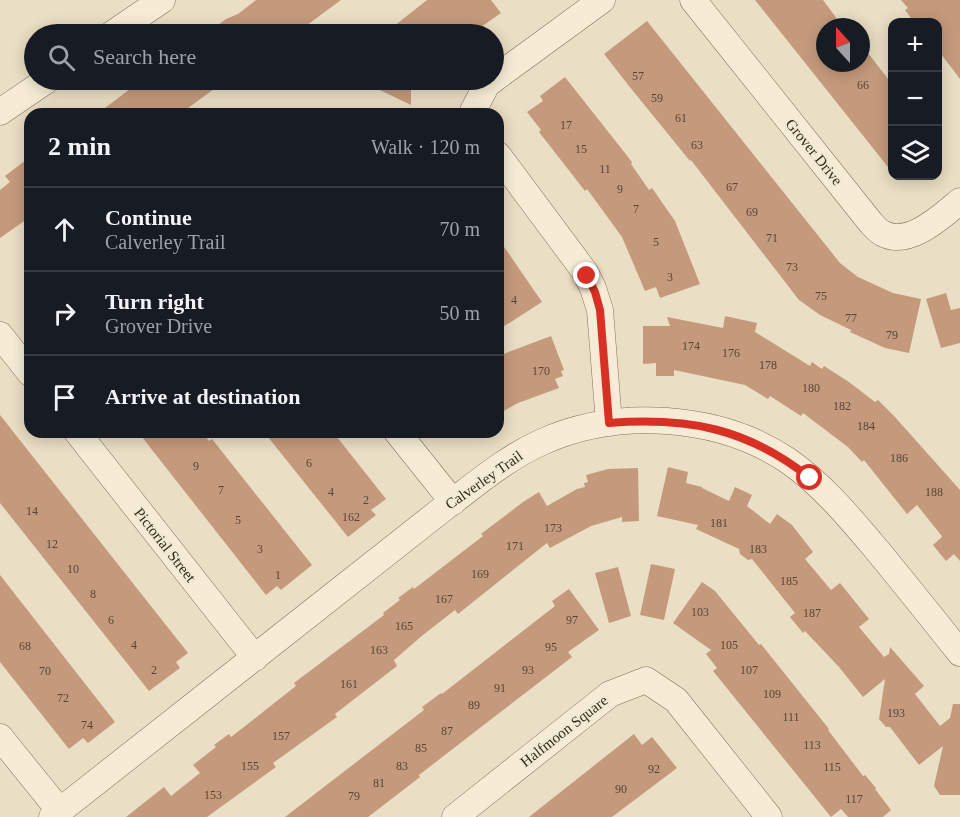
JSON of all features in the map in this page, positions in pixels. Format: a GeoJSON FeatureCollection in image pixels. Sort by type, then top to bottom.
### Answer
{"type":"FeatureCollection","features":[{"type":"Feature","properties":{"kind":"street"},"geometry":{"type":"LineString","coordinates":[[127,24],[162,0]]}},
{"type":"Feature","properties":{"kind":"street"},"geometry":{"type":"LineString","coordinates":[[504,71],[602,0]]}},
{"type":"Feature","properties":{"kind":"street","name":"Grover Drive"},"geometry":{"type":"LineString","coordinates":[[693,0],[871,223],[882,233],[897,236],[914,233],[926,228],[960,201]]}},
{"type":"Feature","properties":{"kind":"street"},"geometry":{"type":"LineString","coordinates":[[0,112],[32,90]]}},
{"type":"Feature","properties":{"kind":"street"},"geometry":{"type":"LineString","coordinates":[[475,108],[484,90]]}},
{"type":"Feature","properties":{"kind":"street"},"geometry":{"type":"LineString","coordinates":[[504,163],[585,272],[593,288],[600,310],[609,423]]}},
{"type":"Feature","properties":{"kind":"street"},"geometry":{"type":"LineString","coordinates":[[0,335],[24,365]]}},
{"type":"Feature","properties":{"kind":"street","name":"Calverley Trail"},"geometry":{"type":"LineString","coordinates":[[55,814],[506,462],[541,442],[573,431],[609,423],[653,420],[725,431],[767,448],[788,461],[845,512],[960,653]]}},
{"type":"Feature","properties":{"kind":"street","name":"Pictorial Street"},"geometry":{"type":"LineString","coordinates":[[82,438],[255,658]]}},
{"type":"Feature","properties":{"kind":"street"},"geometry":{"type":"LineString","coordinates":[[402,438],[453,502]]}},
{"type":"Feature","properties":{"kind":"street","name":"Halfmoon Square"},"geometry":{"type":"LineString","coordinates":[[455,817],[610,694],[646,680],[676,700],[769,817]]}},
{"type":"Feature","properties":{"kind":"street"},"geometry":{"type":"LineString","coordinates":[[0,737],[55,814]]}},
{"type":"Feature","properties":{"kind":"building"},"geometry":{"type":"Polygon","coordinates":[[[256,0],[341,0],[309,24],[219,24],[238,14],[256,0]]]}},
{"type":"Feature","properties":{"kind":"building"},"geometry":{"type":"Polygon","coordinates":[[[427,0],[491,0],[501,13],[485,24],[397,24],[427,0]]]}},
{"type":"Feature","properties":{"kind":"building"},"geometry":{"type":"Polygon","coordinates":[[[755,0],[823,0],[836,18],[816,18],[816,72],[870,72],[870,56],[888,79],[888,167],[755,0]]]}},
{"type":"Feature","properties":{"kind":"building"},"geometry":{"type":"Polygon","coordinates":[[[901,0],[960,0],[960,79],[942,55],[942,18],[911,18],[905,10],[908,8],[901,0]]]}},
{"type":"Feature","properties":{"kind":"building"},"geometry":{"type":"Polygon","coordinates":[[[647,21],[840,263],[858,277],[893,293],[921,299],[909,353],[885,348],[850,332],[851,330],[820,315],[799,300],[691,160],[629,86],[604,54],[647,21]]]}},
{"type":"Feature","properties":{"kind":"building"},"geometry":{"type":"Polygon","coordinates":[[[565,77],[632,162],[631,164],[649,190],[652,188],[675,221],[700,284],[660,298],[656,287],[645,291],[622,237],[587,189],[585,191],[539,132],[541,130],[527,112],[543,101],[540,96],[565,77]]]}},
{"type":"Feature","properties":{"kind":"building"},"geometry":{"type":"Polygon","coordinates":[[[129,90],[212,90],[188,108],[105,108],[129,90]]]}},
{"type":"Feature","properties":{"kind":"building"},"geometry":{"type":"Polygon","coordinates":[[[380,90],[411,90],[411,105],[380,90]]]}},
{"type":"Feature","properties":{"kind":"building"},"geometry":{"type":"Polygon","coordinates":[[[24,162],[24,221],[0,238],[0,190],[10,182],[5,176],[24,162]]]}},
{"type":"Feature","properties":{"kind":"building"},"geometry":{"type":"Polygon","coordinates":[[[504,247],[542,302],[504,326],[504,247]]]}},
{"type":"Feature","properties":{"kind":"building"},"geometry":{"type":"Polygon","coordinates":[[[946,293],[951,310],[960,308],[960,343],[941,348],[926,299],[946,293]]]}},
{"type":"Feature","properties":{"kind":"building"},"geometry":{"type":"Polygon","coordinates":[[[725,316],[757,323],[755,332],[810,366],[812,362],[822,369],[824,366],[875,402],[878,400],[895,417],[960,490],[960,561],[954,554],[946,561],[933,545],[942,537],[917,505],[907,514],[864,460],[862,462],[848,447],[803,413],[801,416],[770,396],[768,399],[745,385],[674,370],[674,376],[656,376],[656,363],[643,364],[643,326],[670,326],[667,317],[723,328],[725,316]]]}},
{"type":"Feature","properties":{"kind":"building"},"geometry":{"type":"Polygon","coordinates":[[[551,336],[564,370],[561,371],[563,376],[555,379],[559,388],[504,411],[504,354],[551,336]]]}},
{"type":"Feature","properties":{"kind":"building"},"geometry":{"type":"Polygon","coordinates":[[[0,415],[188,653],[176,662],[180,668],[149,691],[0,503],[0,415]]]}},
{"type":"Feature","properties":{"kind":"building"},"geometry":{"type":"Polygon","coordinates":[[[143,438],[207,438],[209,441],[212,439],[312,565],[281,590],[277,586],[266,595],[143,438]]]}},
{"type":"Feature","properties":{"kind":"building"},"geometry":{"type":"Polygon","coordinates":[[[269,438],[338,438],[386,499],[371,510],[376,515],[348,537],[269,438]]]}},
{"type":"Feature","properties":{"kind":"building"},"geometry":{"type":"Polygon","coordinates":[[[668,467],[688,472],[686,483],[702,487],[729,501],[735,487],[752,495],[747,506],[770,524],[777,514],[792,525],[813,552],[805,559],[831,590],[840,583],[869,619],[859,627],[884,657],[889,654],[890,647],[924,686],[915,694],[940,726],[950,718],[953,704],[960,704],[960,795],[940,795],[934,786],[943,746],[919,765],[890,727],[886,727],[879,719],[885,679],[863,697],[839,667],[805,631],[803,633],[790,617],[795,613],[752,559],[748,560],[740,554],[739,549],[696,529],[698,525],[657,516],[668,467]]]}},
{"type":"Feature","properties":{"kind":"building"},"geometry":{"type":"Polygon","coordinates":[[[638,468],[639,521],[622,522],[622,517],[591,526],[550,548],[547,543],[458,614],[455,610],[423,635],[394,660],[397,666],[335,714],[337,717],[273,763],[276,767],[207,817],[126,817],[164,787],[171,796],[200,773],[193,765],[216,747],[214,745],[229,734],[231,737],[296,686],[294,683],[384,615],[383,613],[400,600],[398,598],[413,587],[414,589],[523,502],[539,492],[547,506],[585,487],[584,483],[588,482],[586,475],[608,469],[638,468]]]}},
{"type":"Feature","properties":{"kind":"building"},"geometry":{"type":"Polygon","coordinates":[[[651,564],[675,569],[664,620],[640,615],[651,564]]]}},
{"type":"Feature","properties":{"kind":"building"},"geometry":{"type":"Polygon","coordinates":[[[618,567],[631,616],[609,623],[595,573],[618,567]]]}},
{"type":"Feature","properties":{"kind":"building"},"geometry":{"type":"Polygon","coordinates":[[[0,575],[115,722],[88,743],[83,738],[69,749],[0,662],[0,575]]]}},
{"type":"Feature","properties":{"kind":"building"},"geometry":{"type":"Polygon","coordinates":[[[702,582],[715,591],[759,645],[761,644],[829,729],[863,776],[865,775],[876,788],[891,810],[883,817],[848,817],[841,809],[831,817],[713,671],[717,668],[706,654],[711,650],[673,623],[702,582]]]}},
{"type":"Feature","properties":{"kind":"building"},"geometry":{"type":"Polygon","coordinates":[[[569,589],[599,630],[568,652],[572,657],[368,817],[285,817],[424,710],[422,707],[555,606],[552,601],[569,589]]]}},
{"type":"Feature","properties":{"kind":"building"},"geometry":{"type":"Polygon","coordinates":[[[634,734],[642,745],[652,737],[677,768],[612,817],[529,817],[634,734]]]}},
{"type":"Feature","properties":{"kind":"route"},"geometry":{"type":"LineString","coordinates":[[587,276],[600,310],[609,423],[653,420],[725,431],[767,448],[810,478]]}}]}
